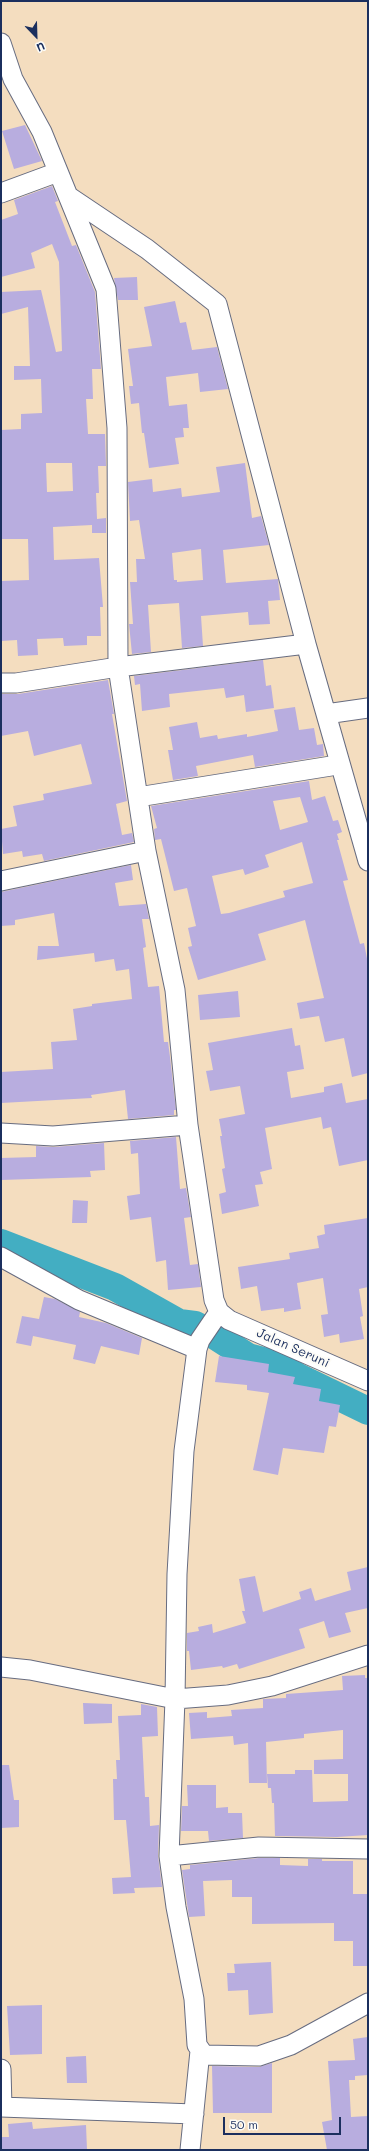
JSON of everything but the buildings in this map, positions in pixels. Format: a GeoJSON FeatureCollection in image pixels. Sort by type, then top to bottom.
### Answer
{"type":"FeatureCollection","features":[{"type":"Feature","properties":{"kind":"street"},"geometry":{"type":"LineString","coordinates":[[1,43],[13,79],[42,132],[106,289],[109,309],[117,428],[118,667],[146,851],[175,990],[188,1125],[214,1300],[215,1317],[198,1344],[183,1459],[177,1574],[175,1698],[169,1856],[176,1907],[194,1999],[197,2045],[200,2051],[190,2150]]}},
{"type":"Feature","properties":{"kind":"street"},"geometry":{"type":"LineString","coordinates":[[1,193],[58,172]]}},
{"type":"Feature","properties":{"kind":"street"},"geometry":{"type":"LineString","coordinates":[[68,196],[147,249],[217,304],[306,644],[368,861]]}},
{"type":"Feature","properties":{"kind":"street"},"geometry":{"type":"LineString","coordinates":[[1,684],[118,667],[306,644]]}},
{"type":"Feature","properties":{"kind":"street"},"geometry":{"type":"LineString","coordinates":[[326,714],[368,708]]}},
{"type":"Feature","properties":{"kind":"street"},"geometry":{"type":"LineString","coordinates":[[138,797],[331,766]]}},
{"type":"Feature","properties":{"kind":"street"},"geometry":{"type":"LineString","coordinates":[[1,882],[146,851]]}},
{"type":"Feature","properties":{"kind":"street"},"geometry":{"type":"LineString","coordinates":[[1,1133],[53,1136],[188,1125]]}},
{"type":"Feature","properties":{"kind":"street"},"geometry":{"type":"LineString","coordinates":[[1,1257],[79,1300],[198,1344]]}},
{"type":"Feature","properties":{"kind":"street","name":"Jalan Seruni"},"geometry":{"type":"LineString","coordinates":[[215,1317],[228,1320],[368,1381]]}},
{"type":"Feature","properties":{"kind":"street"},"geometry":{"type":"LineString","coordinates":[[1,1667],[30,1670],[175,1698],[228,1695],[272,1686],[368,1655]]}},
{"type":"Feature","properties":{"kind":"street"},"geometry":{"type":"LineString","coordinates":[[169,1856],[259,1847],[368,1849]]}},
{"type":"Feature","properties":{"kind":"street"},"geometry":{"type":"LineString","coordinates":[[200,2051],[207,2055],[259,2056],[292,2045],[368,2003]]}},
{"type":"Feature","properties":{"kind":"street"},"geometry":{"type":"LineString","coordinates":[[1,2069],[2,2107],[194,2114]]}},
{"type":"Feature","properties":{"kind":"waterway"},"geometry":{"type":"LineString","coordinates":[[1,1243],[115,1287],[179,1323],[195,1325],[214,1335],[248,1357],[282,1366],[296,1376],[368,1411]]}}]}
